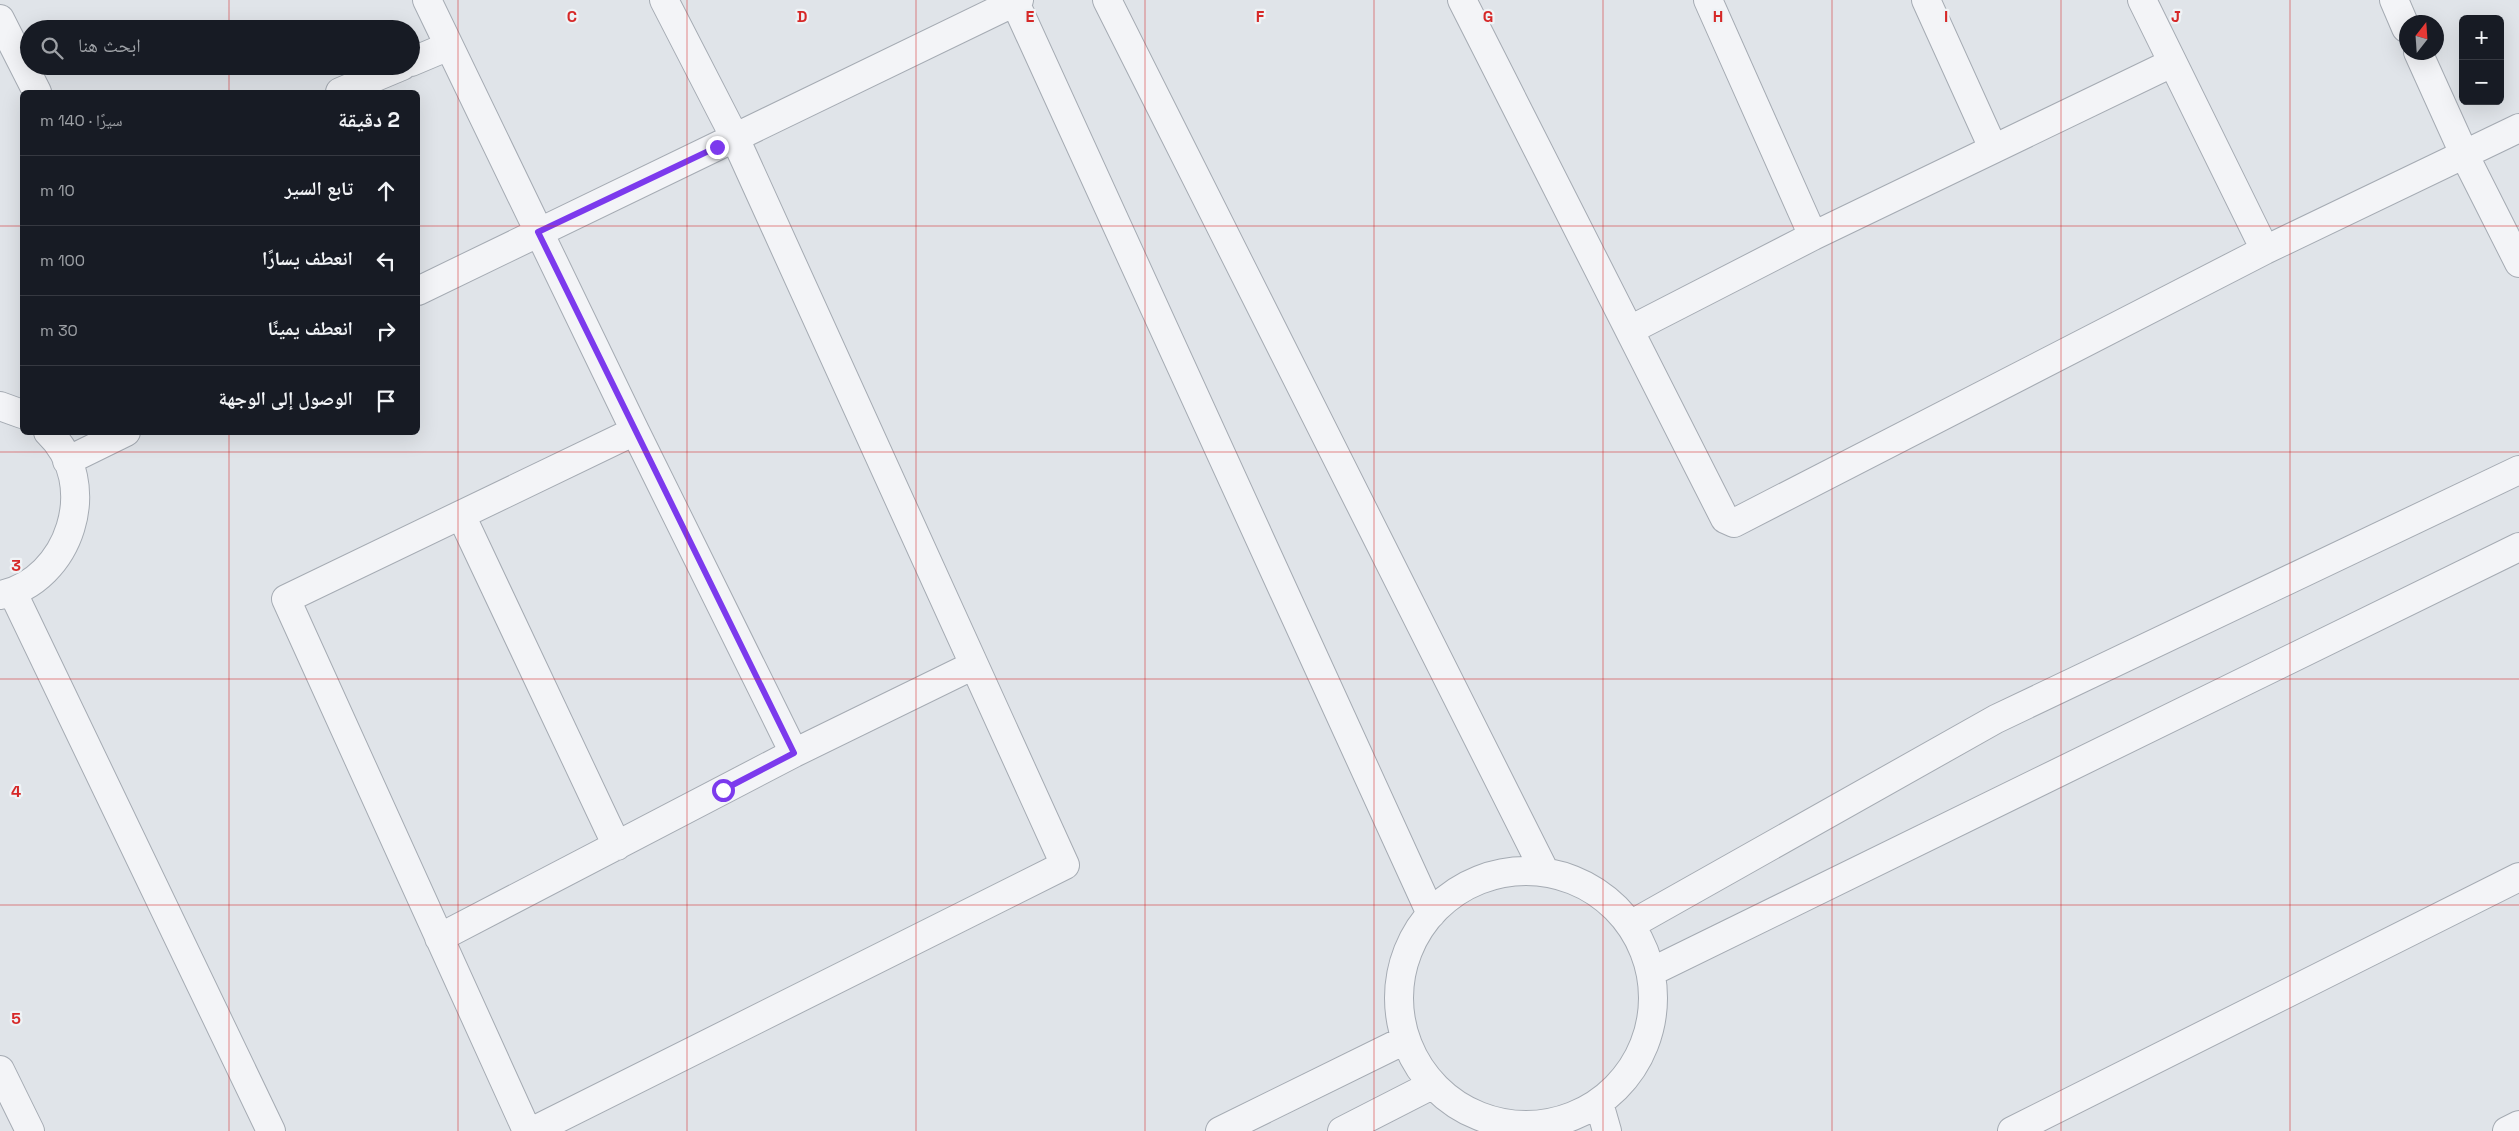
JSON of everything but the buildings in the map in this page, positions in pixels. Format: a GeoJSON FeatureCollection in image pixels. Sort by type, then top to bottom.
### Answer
{"type":"FeatureCollection","features":[{"type":"Feature","properties":{"kind":"street"},"geometry":{"type":"LineString","coordinates":[[426,0],[635,432],[794,753]]}},
{"type":"Feature","properties":{"kind":"street"},"geometry":{"type":"LineString","coordinates":[[533,1131],[1065,865],[735,138],[664,0]]}},
{"type":"Feature","properties":{"kind":"street"},"geometry":{"type":"LineString","coordinates":[[1107,0],[1544,870]]}},
{"type":"Feature","properties":{"kind":"street"},"geometry":{"type":"LineString","coordinates":[[1462,0],[1725,519],[1734,523],[2265,250],[2465,156],[2519,128]]}},
{"type":"Feature","properties":{"kind":"street"},"geometry":{"type":"LineString","coordinates":[[1708,0],[1813,236]]}},
{"type":"Feature","properties":{"kind":"street"},"geometry":{"type":"LineString","coordinates":[[1926,0],[1993,148]]}},
{"type":"Feature","properties":{"kind":"street"},"geometry":{"type":"LineString","coordinates":[[2142,0],[2265,250]]}},
{"type":"Feature","properties":{"kind":"street"},"geometry":{"type":"LineString","coordinates":[[2394,0],[2400,15]]}},
{"type":"Feature","properties":{"kind":"street"},"geometry":{"type":"LineString","coordinates":[[420,290],[1016,1],[1431,914]]}},
{"type":"Feature","properties":{"kind":"street"},"geometry":{"type":"LineString","coordinates":[[0,19],[20,58]]}},
{"type":"Feature","properties":{"kind":"street"},"geometry":{"type":"LineString","coordinates":[[420,58],[449,46]]}},
{"type":"Feature","properties":{"kind":"street"},"geometry":{"type":"LineString","coordinates":[[2422,60],[2465,156],[2519,263]]}},
{"type":"Feature","properties":{"kind":"street"},"geometry":{"type":"LineString","coordinates":[[1630,330],[1813,236],[2172,63]]}},
{"type":"Feature","properties":{"kind":"street"},"geometry":{"type":"LineString","coordinates":[[28,75],[36,90]]}},
{"type":"Feature","properties":{"kind":"street"},"geometry":{"type":"LineString","coordinates":[[345,90],[381,75]]}},
{"type":"Feature","properties":{"kind":"street"},"geometry":{"type":"LineString","coordinates":[[0,406],[20,413]]}},
{"type":"Feature","properties":{"kind":"street"},"geometry":{"type":"LineString","coordinates":[[527,1131],[286,599],[635,432]]}},
{"type":"Feature","properties":{"kind":"street"},"geometry":{"type":"LineString","coordinates":[[50,435],[68,461],[75,492],[73,524],[61,553],[40,577],[6,594],[271,1131]]}},
{"type":"Feature","properties":{"kind":"street"},"geometry":{"type":"LineString","coordinates":[[68,461],[120,435]]}},
{"type":"Feature","properties":{"kind":"street"},"geometry":{"type":"LineString","coordinates":[[1632,924],[1996,719],[2519,470]]}},
{"type":"Feature","properties":{"kind":"street"},"geometry":{"type":"LineString","coordinates":[[460,515],[617,846]]}},
{"type":"Feature","properties":{"kind":"street"},"geometry":{"type":"LineString","coordinates":[[1653,971],[2519,547]]}},
{"type":"Feature","properties":{"kind":"street"},"geometry":{"type":"LineString","coordinates":[[439,938],[794,753],[974,665]]}},
{"type":"Feature","properties":{"kind":"street"},"geometry":{"type":"LineString","coordinates":[[1544,870],[1593,888],[1632,924],[1653,971],[1654,1009],[1646,1046],[1627,1078],[1599,1103],[1559,1122],[1516,1128],[1485,1119],[1456,1105],[1432,1085],[1405,1040],[1398,988],[1411,938],[1444,898],[1491,874],[1544,870]]}},
{"type":"Feature","properties":{"kind":"street"},"geometry":{"type":"LineString","coordinates":[[2012,1131],[2519,877]]}},
{"type":"Feature","properties":{"kind":"street"},"geometry":{"type":"LineString","coordinates":[[1220,1131],[1405,1040]]}},
{"type":"Feature","properties":{"kind":"street"},"geometry":{"type":"LineString","coordinates":[[0,1070],[30,1131]]}},
{"type":"Feature","properties":{"kind":"street"},"geometry":{"type":"LineString","coordinates":[[1342,1131],[1432,1085]]}},
{"type":"Feature","properties":{"kind":"street"},"geometry":{"type":"LineString","coordinates":[[1599,1103],[1607,1131]]}},
{"type":"Feature","properties":{"kind":"street"},"geometry":{"type":"LineString","coordinates":[[2507,1131],[2519,1125]]}},
{"type":"Feature","properties":{"kind":"route"},"geometry":{"type":"LineString","coordinates":[[717,147],[538,232],[794,753],[723,790]]}}]}
